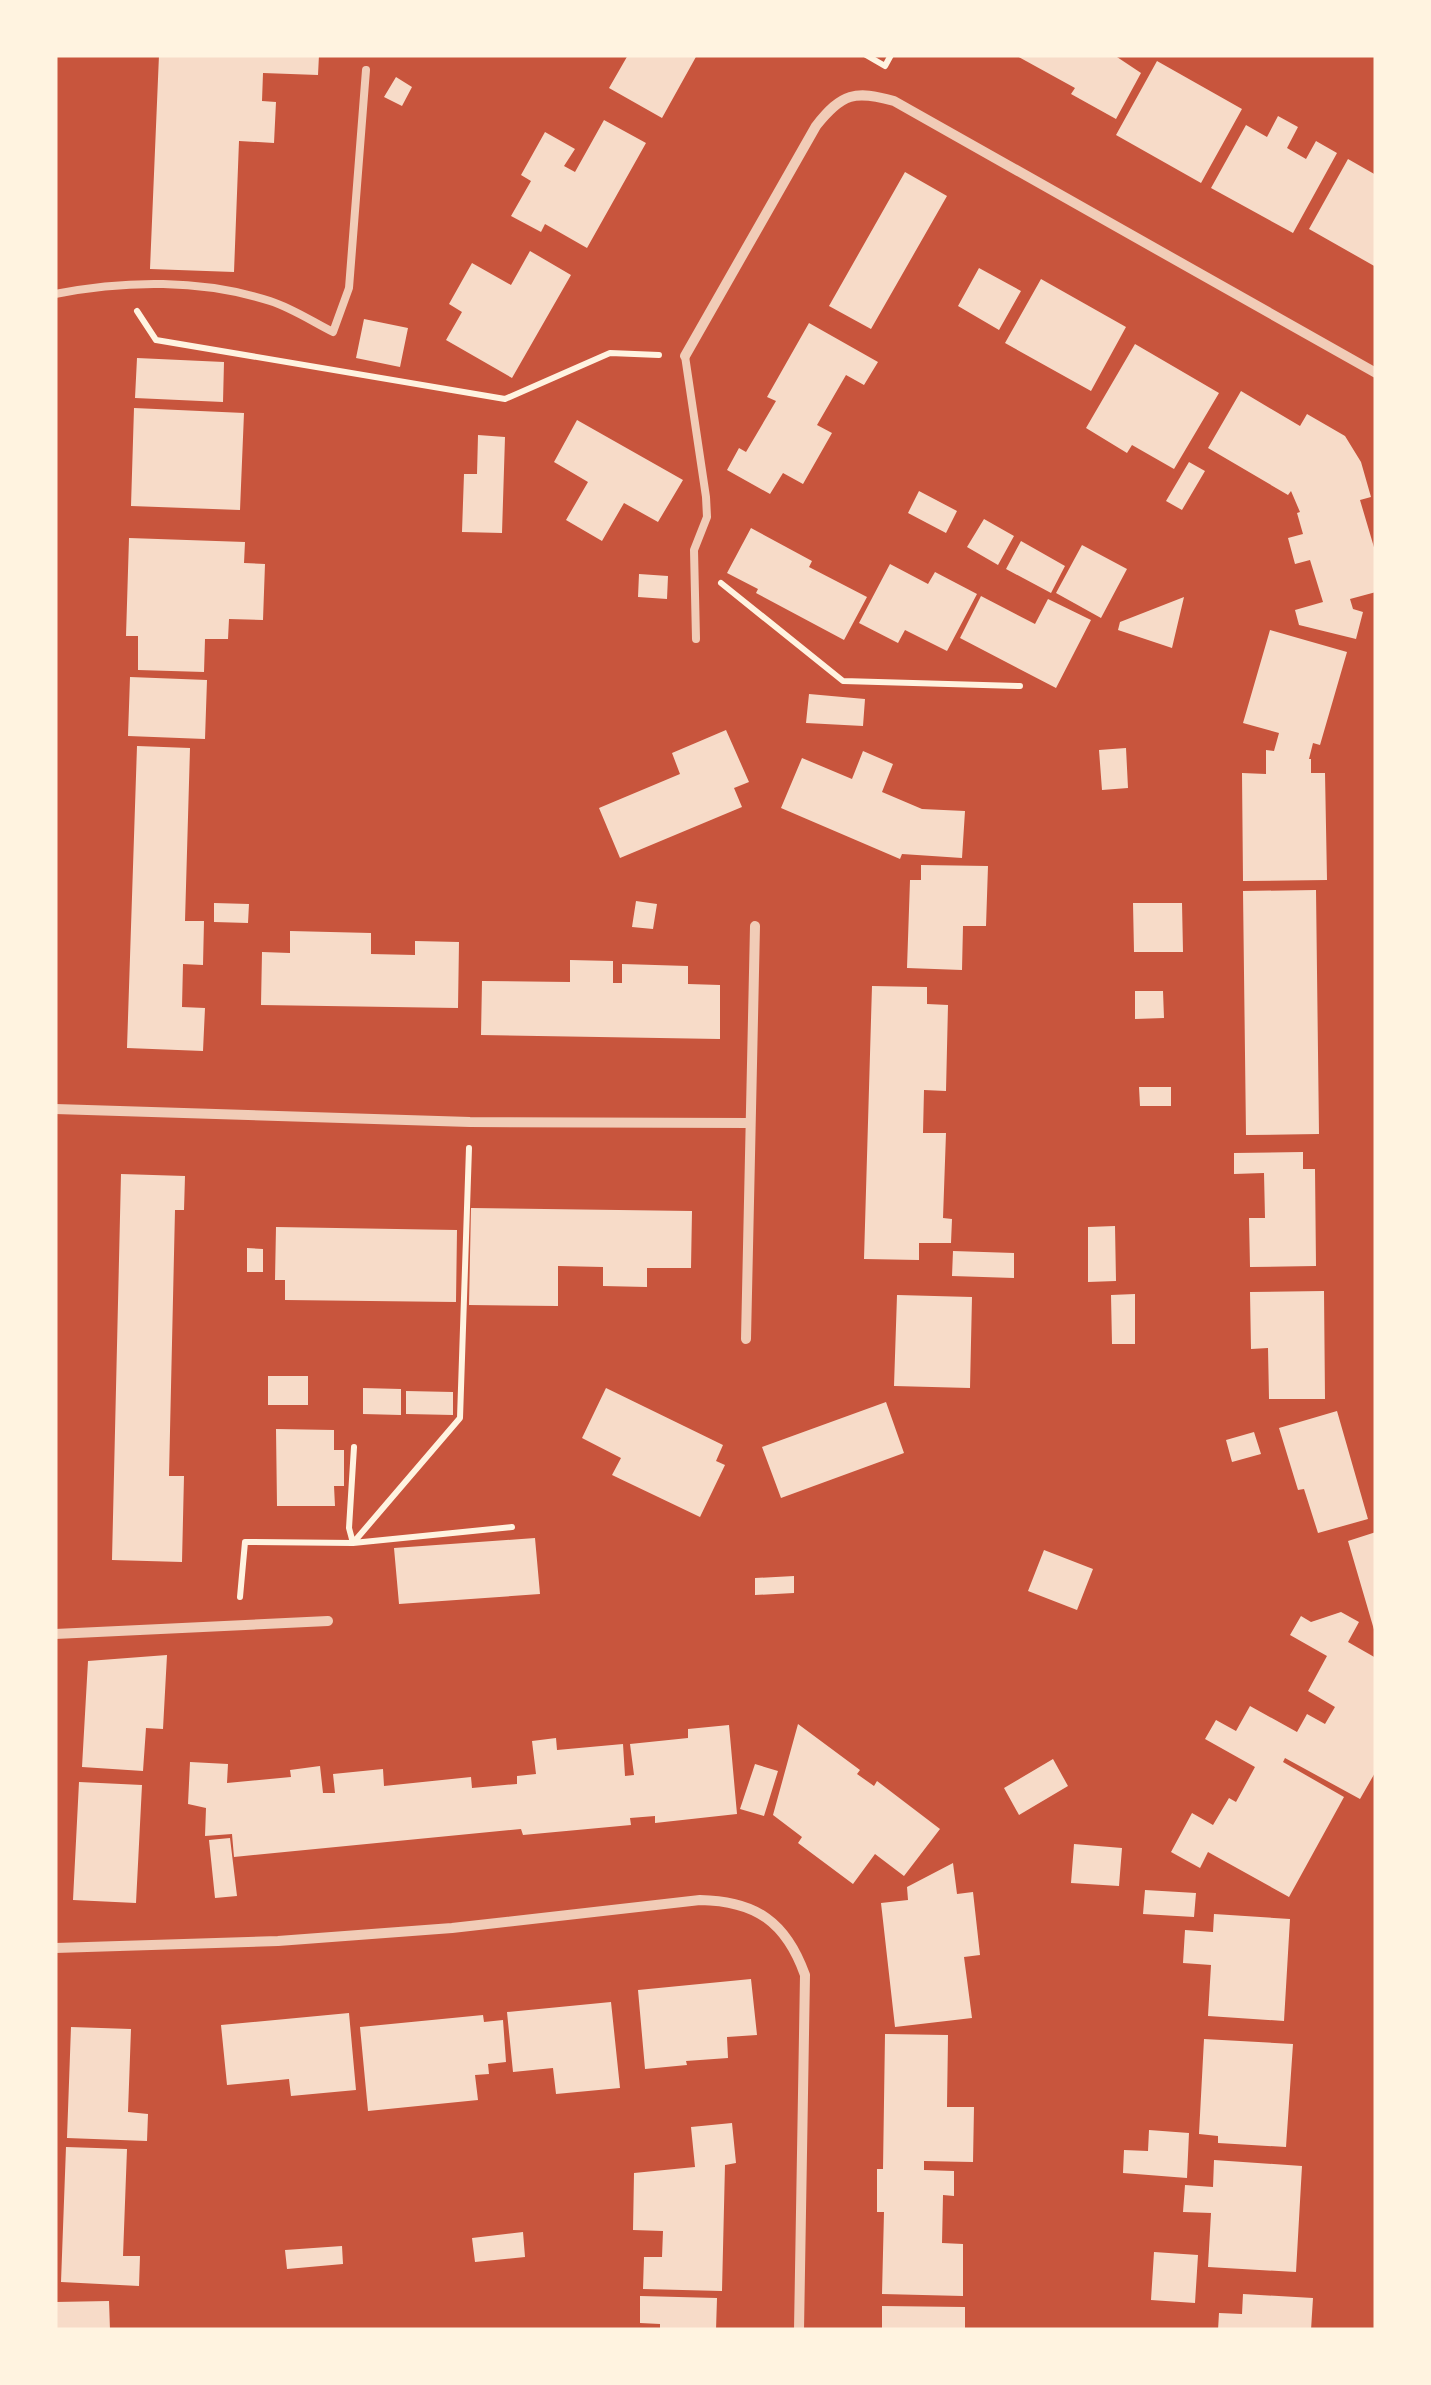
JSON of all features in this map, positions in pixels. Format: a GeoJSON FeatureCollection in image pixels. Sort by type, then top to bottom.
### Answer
{"type":"FeatureCollection","features":[{"type":"Feature","properties":{"kind":"street"},"geometry":{"type":"LineString","coordinates":[[685,356],[816,126],[831,107],[850,95],[872,95],[894,101],[929,120],[1376,373]]}},
{"type":"Feature","properties":{"kind":"street"},"geometry":{"type":"LineString","coordinates":[[746,1339],[755,926]]}},
{"type":"Feature","properties":{"kind":"street"},"geometry":{"type":"LineString","coordinates":[[55,1108],[470,1122],[750,1124]]}},
{"type":"Feature","properties":{"kind":"street"},"geometry":{"type":"LineString","coordinates":[[55,1634],[328,1622]]}},
{"type":"Feature","properties":{"kind":"street"},"geometry":{"type":"LineString","coordinates":[[55,1948],[278,1941],[452,1928],[700,1900],[742,1904],[783,1932],[797,1952],[805,1975],[799,2330]]}},
{"type":"Feature","properties":{"kind":"lane"},"geometry":{"type":"LineString","coordinates":[[55,294],[94,286],[164,284],[210,288],[272,301],[333,332],[350,288],[366,70]]}},
{"type":"Feature","properties":{"kind":"lane"},"geometry":{"type":"LineString","coordinates":[[685,356],[706,497],[706,517],[694,550],[696,639]]}},
{"type":"Feature","properties":{"kind":"path"},"geometry":{"type":"LineString","coordinates":[[866,55],[885,66],[891,55]]}},
{"type":"Feature","properties":{"kind":"path"},"geometry":{"type":"LineString","coordinates":[[122,285],[156,340],[505,399],[610,353],[685,356]]}},
{"type":"Feature","properties":{"kind":"path"},"geometry":{"type":"LineString","coordinates":[[694,579],[716,578],[842,681],[1020,686]]}},
{"type":"Feature","properties":{"kind":"path"},"geometry":{"type":"LineString","coordinates":[[354,1543],[460,1418],[470,1122]]}},
{"type":"Feature","properties":{"kind":"path"},"geometry":{"type":"LineString","coordinates":[[354,1447],[349,1528],[354,1543]]}},
{"type":"Feature","properties":{"kind":"path"},"geometry":{"type":"LineString","coordinates":[[236,1626],[246,1542],[354,1543],[512,1528]]}},
{"type":"Feature","properties":{"kind":"building"},"geometry":{"type":"Polygon","coordinates":[[[159,55],[319,55],[318,75],[263,73],[262,101],[276,102],[274,143],[239,141],[234,272],[150,269],[159,55]]]}},
{"type":"Feature","properties":{"kind":"building"},"geometry":{"type":"Polygon","coordinates":[[[628,55],[697,55],[662,118],[609,88],[628,55]]]}},
{"type":"Feature","properties":{"kind":"building"},"geometry":{"type":"Polygon","coordinates":[[[1015,55],[1114,55],[1141,73],[1116,119],[1071,94],[1075,88],[1015,55]]]}},
{"type":"Feature","properties":{"kind":"building"},"geometry":{"type":"Polygon","coordinates":[[[1157,61],[1242,109],[1201,183],[1116,135],[1157,61]]]}},
{"type":"Feature","properties":{"kind":"building"},"geometry":{"type":"Polygon","coordinates":[[[396,77],[412,87],[402,106],[384,97],[396,77]]]}},
{"type":"Feature","properties":{"kind":"building"},"geometry":{"type":"Polygon","coordinates":[[[1278,116],[1298,127],[1287,148],[1306,159],[1316,141],[1337,153],[1293,233],[1211,188],[1246,125],[1267,137],[1278,116]]]}},
{"type":"Feature","properties":{"kind":"building"},"geometry":{"type":"Polygon","coordinates":[[[604,120],[646,143],[587,248],[545,224],[541,232],[511,216],[531,181],[521,175],[545,132],[575,149],[564,166],[575,172],[604,120]]]}},
{"type":"Feature","properties":{"kind":"building"},"geometry":{"type":"Polygon","coordinates":[[[1348,159],[1376,175],[1376,267],[1309,229],[1348,159]]]}},
{"type":"Feature","properties":{"kind":"building"},"geometry":{"type":"Polygon","coordinates":[[[905,172],[947,196],[871,329],[829,306],[905,172]]]}},
{"type":"Feature","properties":{"kind":"building"},"geometry":{"type":"Polygon","coordinates":[[[530,251],[571,275],[512,378],[446,340],[462,312],[449,304],[472,263],[511,285],[530,251]]]}},
{"type":"Feature","properties":{"kind":"building"},"geometry":{"type":"Polygon","coordinates":[[[979,268],[1021,291],[999,330],[958,306],[979,268]]]}},
{"type":"Feature","properties":{"kind":"building"},"geometry":{"type":"Polygon","coordinates":[[[1041,279],[1126,327],[1091,391],[1005,343],[1041,279]]]}},
{"type":"Feature","properties":{"kind":"building"},"geometry":{"type":"Polygon","coordinates":[[[364,319],[408,328],[400,367],[356,358],[364,319]]]}},
{"type":"Feature","properties":{"kind":"building"},"geometry":{"type":"Polygon","coordinates":[[[809,323],[878,362],[864,385],[846,375],[817,425],[832,433],[803,484],[783,473],[770,494],[727,470],[739,448],[746,452],[776,401],[767,397],[809,323]]]}},
{"type":"Feature","properties":{"kind":"building"},"geometry":{"type":"Polygon","coordinates":[[[1135,344],[1219,393],[1174,469],[1132,445],[1127,453],[1086,428],[1135,344]]]}},
{"type":"Feature","properties":{"kind":"building"},"geometry":{"type":"Polygon","coordinates":[[[137,358],[224,362],[223,402],[135,398],[137,358]]]}},
{"type":"Feature","properties":{"kind":"building"},"geometry":{"type":"Polygon","coordinates":[[[1241,391],[1300,426],[1307,414],[1345,436],[1361,462],[1371,497],[1360,500],[1376,554],[1376,592],[1350,599],[1353,609],[1363,612],[1356,639],[1299,625],[1295,610],[1323,602],[1310,560],[1295,564],[1288,538],[1303,534],[1297,513],[1300,512],[1291,491],[1288,495],[1208,448],[1241,391]]]}},
{"type":"Feature","properties":{"kind":"building"},"geometry":{"type":"Polygon","coordinates":[[[134,408],[244,413],[240,510],[131,506],[134,408]]]}},
{"type":"Feature","properties":{"kind":"building"},"geometry":{"type":"Polygon","coordinates":[[[577,420],[683,480],[658,522],[624,503],[602,541],[566,520],[588,482],[554,462],[577,420]]]}},
{"type":"Feature","properties":{"kind":"building"},"geometry":{"type":"Polygon","coordinates":[[[478,435],[505,437],[502,533],[462,532],[464,474],[477,474],[478,435]]]}},
{"type":"Feature","properties":{"kind":"building"},"geometry":{"type":"Polygon","coordinates":[[[1189,462],[1205,471],[1182,510],[1166,501],[1189,462]]]}},
{"type":"Feature","properties":{"kind":"building"},"geometry":{"type":"Polygon","coordinates":[[[919,491],[957,511],[946,533],[908,513],[919,491]]]}},
{"type":"Feature","properties":{"kind":"building"},"geometry":{"type":"Polygon","coordinates":[[[984,519],[1014,536],[998,565],[967,547],[984,519]]]}},
{"type":"Feature","properties":{"kind":"building"},"geometry":{"type":"Polygon","coordinates":[[[751,528],[812,561],[809,567],[867,597],[844,640],[727,573],[751,528]]]}},
{"type":"Feature","properties":{"kind":"building"},"geometry":{"type":"Polygon","coordinates":[[[129,538],[245,542],[244,563],[265,564],[263,620],[229,619],[228,639],[205,639],[204,672],[138,670],[138,636],[126,636],[129,538]]]}},
{"type":"Feature","properties":{"kind":"building"},"geometry":{"type":"Polygon","coordinates":[[[1021,541],[1065,566],[1051,593],[1006,569],[1021,541]]]}},
{"type":"Feature","properties":{"kind":"building"},"geometry":{"type":"Polygon","coordinates":[[[1082,545],[1127,569],[1101,618],[1056,593],[1082,545]]]}},
{"type":"Feature","properties":{"kind":"building"},"geometry":{"type":"Polygon","coordinates":[[[890,564],[928,584],[935,572],[977,594],[947,651],[905,630],[898,643],[859,623],[890,564]]]}},
{"type":"Feature","properties":{"kind":"building"},"geometry":{"type":"Polygon","coordinates":[[[639,574],[668,576],[667,599],[638,597],[639,574]]]}},
{"type":"Feature","properties":{"kind":"building"},"geometry":{"type":"Polygon","coordinates":[[[981,596],[1035,624],[1048,599],[1091,620],[1056,688],[960,638],[981,596]]]}},
{"type":"Feature","properties":{"kind":"building"},"geometry":{"type":"Polygon","coordinates":[[[1184,597],[1172,648],[1118,630],[1120,622],[1184,597]]]}},
{"type":"Feature","properties":{"kind":"building"},"geometry":{"type":"Polygon","coordinates":[[[1270,630],[1347,652],[1320,745],[1313,743],[1309,759],[1311,773],[1325,773],[1327,880],[1243,881],[1242,773],[1266,774],[1266,750],[1274,751],[1279,733],[1243,723],[1270,630]]]}},
{"type":"Feature","properties":{"kind":"building"},"geometry":{"type":"Polygon","coordinates":[[[130,677],[207,680],[205,739],[128,736],[130,677]]]}},
{"type":"Feature","properties":{"kind":"building"},"geometry":{"type":"Polygon","coordinates":[[[809,694],[865,699],[863,726],[806,723],[809,694]]]}},
{"type":"Feature","properties":{"kind":"building"},"geometry":{"type":"Polygon","coordinates":[[[726,730],[749,782],[734,788],[742,807],[620,858],[599,808],[680,774],[672,753],[726,730]]]}},
{"type":"Feature","properties":{"kind":"building"},"geometry":{"type":"Polygon","coordinates":[[[137,746],[190,748],[185,921],[204,921],[203,965],[183,964],[182,1007],[205,1008],[203,1051],[127,1048],[137,746]]]}},
{"type":"Feature","properties":{"kind":"building"},"geometry":{"type":"Polygon","coordinates":[[[1126,748],[1128,788],[1102,790],[1099,750],[1126,748]]]}},
{"type":"Feature","properties":{"kind":"building"},"geometry":{"type":"Polygon","coordinates":[[[863,751],[893,764],[882,792],[922,809],[965,811],[962,858],[902,854],[900,859],[781,808],[802,758],[852,779],[863,751]]]}},
{"type":"Feature","properties":{"kind":"building"},"geometry":{"type":"Polygon","coordinates":[[[921,865],[988,866],[986,926],[963,926],[962,970],[907,968],[910,880],[921,880],[921,865]]]}},
{"type":"Feature","properties":{"kind":"building"},"geometry":{"type":"Polygon","coordinates":[[[1316,890],[1319,1134],[1246,1135],[1243,891],[1316,890]]]}},
{"type":"Feature","properties":{"kind":"building"},"geometry":{"type":"Polygon","coordinates":[[[636,901],[657,904],[653,929],[632,927],[636,901]]]}},
{"type":"Feature","properties":{"kind":"building"},"geometry":{"type":"Polygon","coordinates":[[[214,903],[249,904],[248,923],[214,922],[214,903]]]}},
{"type":"Feature","properties":{"kind":"building"},"geometry":{"type":"Polygon","coordinates":[[[1133,903],[1182,903],[1183,952],[1134,952],[1133,903]]]}},
{"type":"Feature","properties":{"kind":"building"},"geometry":{"type":"Polygon","coordinates":[[[290,931],[371,933],[371,954],[415,955],[415,941],[459,942],[458,1008],[261,1005],[262,952],[290,953],[290,931]]]}},
{"type":"Feature","properties":{"kind":"building"},"geometry":{"type":"Polygon","coordinates":[[[570,960],[613,961],[613,983],[622,983],[622,964],[688,966],[688,984],[720,985],[720,1039],[481,1035],[482,981],[570,982],[570,960]]]}},
{"type":"Feature","properties":{"kind":"building"},"geometry":{"type":"Polygon","coordinates":[[[872,986],[927,987],[927,1004],[948,1005],[946,1091],[924,1090],[923,1133],[946,1133],[943,1218],[952,1219],[951,1243],[919,1243],[919,1260],[864,1259],[872,986]]]}},
{"type":"Feature","properties":{"kind":"building"},"geometry":{"type":"Polygon","coordinates":[[[1135,991],[1163,991],[1164,1018],[1135,1019],[1135,991]]]}},
{"type":"Feature","properties":{"kind":"building"},"geometry":{"type":"Polygon","coordinates":[[[1139,1087],[1171,1087],[1171,1106],[1140,1106],[1139,1087]]]}},
{"type":"Feature","properties":{"kind":"building"},"geometry":{"type":"Polygon","coordinates":[[[1303,1152],[1303,1169],[1315,1169],[1316,1266],[1250,1267],[1249,1218],[1265,1218],[1264,1173],[1234,1174],[1234,1153],[1303,1152]]]}},
{"type":"Feature","properties":{"kind":"building"},"geometry":{"type":"Polygon","coordinates":[[[121,1174],[185,1176],[184,1210],[175,1210],[169,1476],[184,1476],[182,1562],[112,1560],[121,1174]]]}},
{"type":"Feature","properties":{"kind":"building"},"geometry":{"type":"Polygon","coordinates":[[[471,1208],[692,1211],[691,1268],[647,1268],[647,1287],[603,1286],[603,1267],[558,1266],[558,1306],[469,1305],[471,1208]]]}},
{"type":"Feature","properties":{"kind":"building"},"geometry":{"type":"Polygon","coordinates":[[[1115,1226],[1116,1281],[1088,1282],[1088,1227],[1115,1226]]]}},
{"type":"Feature","properties":{"kind":"building"},"geometry":{"type":"Polygon","coordinates":[[[276,1227],[457,1230],[456,1302],[285,1300],[285,1280],[275,1280],[276,1227]]]}},
{"type":"Feature","properties":{"kind":"building"},"geometry":{"type":"Polygon","coordinates":[[[247,1248],[263,1249],[263,1272],[247,1272],[247,1248]]]}},
{"type":"Feature","properties":{"kind":"building"},"geometry":{"type":"Polygon","coordinates":[[[953,1251],[1014,1253],[1014,1278],[952,1276],[953,1251]]]}},
{"type":"Feature","properties":{"kind":"building"},"geometry":{"type":"Polygon","coordinates":[[[1324,1291],[1325,1399],[1269,1399],[1268,1348],[1251,1349],[1250,1292],[1324,1291]]]}},
{"type":"Feature","properties":{"kind":"building"},"geometry":{"type":"Polygon","coordinates":[[[1135,1294],[1135,1344],[1112,1344],[1111,1295],[1135,1294]]]}},
{"type":"Feature","properties":{"kind":"building"},"geometry":{"type":"Polygon","coordinates":[[[897,1295],[972,1297],[970,1388],[894,1386],[897,1295]]]}},
{"type":"Feature","properties":{"kind":"building"},"geometry":{"type":"Polygon","coordinates":[[[268,1376],[308,1376],[308,1405],[268,1405],[268,1376]]]}},
{"type":"Feature","properties":{"kind":"building"},"geometry":{"type":"Polygon","coordinates":[[[363,1388],[401,1389],[401,1415],[363,1414],[363,1388]]]}},
{"type":"Feature","properties":{"kind":"building"},"geometry":{"type":"Polygon","coordinates":[[[606,1388],[723,1445],[716,1461],[725,1465],[700,1517],[612,1475],[621,1458],[582,1438],[606,1388]]]}},
{"type":"Feature","properties":{"kind":"building"},"geometry":{"type":"Polygon","coordinates":[[[406,1391],[453,1392],[453,1415],[406,1414],[406,1391]]]}},
{"type":"Feature","properties":{"kind":"building"},"geometry":{"type":"Polygon","coordinates":[[[886,1402],[904,1453],[781,1498],[762,1447],[886,1402]]]}},
{"type":"Feature","properties":{"kind":"building"},"geometry":{"type":"Polygon","coordinates":[[[1337,1411],[1368,1519],[1318,1533],[1304,1489],[1298,1490],[1279,1428],[1337,1411]]]}},
{"type":"Feature","properties":{"kind":"building"},"geometry":{"type":"Polygon","coordinates":[[[276,1429],[334,1430],[334,1450],[344,1450],[344,1486],[334,1486],[335,1506],[277,1506],[276,1429]]]}},
{"type":"Feature","properties":{"kind":"building"},"geometry":{"type":"Polygon","coordinates":[[[1254,1432],[1261,1454],[1232,1462],[1226,1440],[1254,1432]]]}},
{"type":"Feature","properties":{"kind":"building"},"geometry":{"type":"Polygon","coordinates":[[[1376,1532],[1376,1633],[1375,1633],[1348,1541],[1376,1532]]]}},
{"type":"Feature","properties":{"kind":"building"},"geometry":{"type":"Polygon","coordinates":[[[535,1538],[540,1594],[399,1604],[394,1548],[535,1538]]]}},
{"type":"Feature","properties":{"kind":"building"},"geometry":{"type":"Polygon","coordinates":[[[1044,1550],[1093,1569],[1077,1610],[1028,1591],[1044,1550]]]}},
{"type":"Feature","properties":{"kind":"building"},"geometry":{"type":"Polygon","coordinates":[[[794,1576],[794,1593],[755,1595],[755,1578],[794,1576]]]}},
{"type":"Feature","properties":{"kind":"building"},"geometry":{"type":"Polygon","coordinates":[[[1341,1612],[1359,1622],[1348,1642],[1376,1658],[1376,1771],[1360,1799],[1285,1758],[1283,1762],[1344,1797],[1289,1897],[1208,1852],[1200,1868],[1171,1852],[1192,1813],[1213,1825],[1229,1798],[1236,1802],[1255,1767],[1205,1739],[1216,1720],[1236,1731],[1250,1706],[1297,1732],[1307,1714],[1325,1724],[1335,1707],[1308,1691],[1327,1656],[1290,1635],[1301,1616],[1311,1622],[1341,1612]]]}},
{"type":"Feature","properties":{"kind":"building"},"geometry":{"type":"Polygon","coordinates":[[[167,1655],[163,1729],[146,1728],[143,1771],[82,1767],[88,1661],[167,1655]]]}},
{"type":"Feature","properties":{"kind":"building"},"geometry":{"type":"Polygon","coordinates":[[[798,1724],[860,1770],[857,1774],[874,1786],[877,1781],[940,1829],[904,1876],[875,1854],[853,1884],[798,1843],[802,1837],[773,1815],[798,1724]]]}},
{"type":"Feature","properties":{"kind":"building"},"geometry":{"type":"Polygon","coordinates":[[[729,1725],[737,1814],[655,1823],[655,1816],[630,1818],[631,1825],[523,1835],[521,1829],[234,1857],[232,1834],[205,1836],[206,1808],[188,1804],[190,1762],[228,1764],[227,1783],[291,1777],[290,1770],[320,1766],[323,1793],[335,1793],[333,1774],[383,1769],[384,1786],[471,1777],[472,1788],[517,1784],[517,1776],[536,1774],[532,1741],[556,1738],[557,1750],[623,1744],[625,1776],[634,1775],[630,1744],[688,1738],[688,1729],[729,1725]]]}},
{"type":"Feature","properties":{"kind":"building"},"geometry":{"type":"Polygon","coordinates":[[[1053,1759],[1068,1786],[1019,1815],[1004,1788],[1053,1759]]]}},
{"type":"Feature","properties":{"kind":"building"},"geometry":{"type":"Polygon","coordinates":[[[755,1764],[778,1771],[764,1816],[740,1809],[755,1764]]]}},
{"type":"Feature","properties":{"kind":"building"},"geometry":{"type":"Polygon","coordinates":[[[79,1782],[142,1785],[136,1903],[73,1900],[79,1782]]]}},
{"type":"Feature","properties":{"kind":"building"},"geometry":{"type":"Polygon","coordinates":[[[230,1838],[237,1896],[215,1898],[209,1840],[230,1838]]]}},
{"type":"Feature","properties":{"kind":"building"},"geometry":{"type":"Polygon","coordinates":[[[1074,1844],[1122,1848],[1119,1886],[1071,1883],[1074,1844]]]}},
{"type":"Feature","properties":{"kind":"building"},"geometry":{"type":"Polygon","coordinates":[[[953,1863],[957,1894],[973,1892],[980,1955],[964,1957],[972,2018],[895,2027],[881,1903],[908,1900],[907,1887],[953,1863]]]}},
{"type":"Feature","properties":{"kind":"building"},"geometry":{"type":"Polygon","coordinates":[[[1145,1890],[1196,1893],[1194,1917],[1143,1914],[1145,1890]]]}},
{"type":"Feature","properties":{"kind":"building"},"geometry":{"type":"Polygon","coordinates":[[[1214,1914],[1290,1919],[1284,2021],[1208,2016],[1211,1965],[1183,1963],[1185,1930],[1213,1932],[1214,1914]]]}},
{"type":"Feature","properties":{"kind":"building"},"geometry":{"type":"Polygon","coordinates":[[[751,1979],[757,2035],[727,2037],[728,2058],[645,2069],[638,1990],[751,1979]]]}},
{"type":"Feature","properties":{"kind":"building"},"geometry":{"type":"Polygon","coordinates":[[[611,2002],[620,2088],[556,2094],[553,2068],[513,2072],[507,2012],[611,2002]]]}},
{"type":"Feature","properties":{"kind":"building"},"geometry":{"type":"Polygon","coordinates":[[[349,2013],[356,2090],[291,2096],[289,2079],[227,2085],[221,2025],[349,2013]]]}},
{"type":"Feature","properties":{"kind":"building"},"geometry":{"type":"Polygon","coordinates":[[[483,2015],[484,2022],[503,2020],[506,2062],[488,2064],[489,2074],[475,2075],[478,2100],[368,2111],[360,2027],[483,2015]]]}},
{"type":"Feature","properties":{"kind":"building"},"geometry":{"type":"Polygon","coordinates":[[[71,2027],[131,2029],[128,2112],[148,2114],[147,2141],[67,2138],[71,2027]]]}},
{"type":"Feature","properties":{"kind":"building"},"geometry":{"type":"Polygon","coordinates":[[[885,2034],[948,2035],[947,2107],[974,2107],[973,2162],[924,2161],[924,2170],[954,2171],[954,2196],[943,2195],[942,2243],[963,2244],[963,2296],[882,2294],[884,2212],[877,2212],[877,2169],[883,2169],[885,2034]]]}},
{"type":"Feature","properties":{"kind":"building"},"geometry":{"type":"Polygon","coordinates":[[[1204,2039],[1293,2044],[1286,2147],[1218,2143],[1218,2136],[1199,2134],[1204,2039]]]}},
{"type":"Feature","properties":{"kind":"building"},"geometry":{"type":"Polygon","coordinates":[[[732,2123],[736,2163],[725,2165],[722,2291],[643,2289],[644,2257],[662,2257],[663,2231],[633,2230],[634,2173],[695,2167],[691,2127],[732,2123]]]}},
{"type":"Feature","properties":{"kind":"building"},"geometry":{"type":"Polygon","coordinates":[[[1149,2130],[1189,2133],[1187,2178],[1123,2173],[1124,2150],[1148,2151],[1149,2130]]]}},
{"type":"Feature","properties":{"kind":"building"},"geometry":{"type":"Polygon","coordinates":[[[66,2147],[127,2149],[123,2256],[140,2256],[139,2286],[61,2282],[66,2147]]]}},
{"type":"Feature","properties":{"kind":"building"},"geometry":{"type":"Polygon","coordinates":[[[1214,2160],[1302,2166],[1296,2272],[1208,2267],[1211,2213],[1183,2212],[1185,2185],[1213,2187],[1214,2160]]]}},
{"type":"Feature","properties":{"kind":"building"},"geometry":{"type":"Polygon","coordinates":[[[523,2232],[525,2257],[475,2262],[472,2238],[523,2232]]]}},
{"type":"Feature","properties":{"kind":"building"},"geometry":{"type":"Polygon","coordinates":[[[342,2246],[343,2264],[287,2269],[285,2250],[342,2246]]]}},
{"type":"Feature","properties":{"kind":"building"},"geometry":{"type":"Polygon","coordinates":[[[1154,2252],[1198,2255],[1195,2303],[1151,2300],[1154,2252]]]}},
{"type":"Feature","properties":{"kind":"building"},"geometry":{"type":"Polygon","coordinates":[[[1243,2294],[1313,2298],[1311,2330],[1218,2330],[1219,2313],[1242,2314],[1243,2294]]]}},
{"type":"Feature","properties":{"kind":"building"},"geometry":{"type":"Polygon","coordinates":[[[640,2296],[717,2298],[716,2330],[660,2330],[660,2324],[640,2323],[640,2296]]]}},
{"type":"Feature","properties":{"kind":"building"},"geometry":{"type":"Polygon","coordinates":[[[109,2301],[110,2330],[55,2330],[55,2302],[109,2301]]]}},
{"type":"Feature","properties":{"kind":"building"},"geometry":{"type":"Polygon","coordinates":[[[882,2306],[965,2307],[965,2330],[882,2330],[882,2306]]]}}]}
